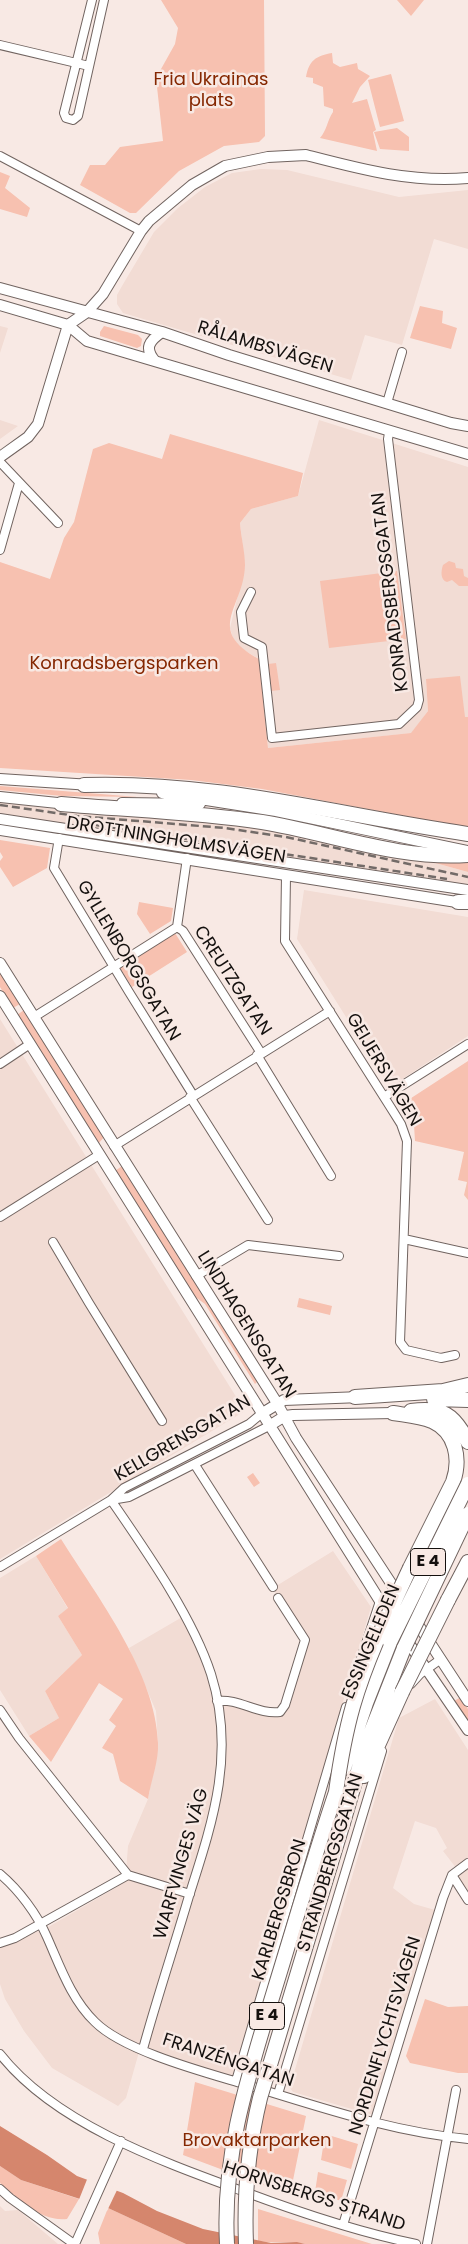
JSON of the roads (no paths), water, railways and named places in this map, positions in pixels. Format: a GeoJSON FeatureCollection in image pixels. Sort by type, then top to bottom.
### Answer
{"type":"FeatureCollection","features":[{"type":"Feature","properties":{"kind":"highway"},"geometry":{"type":"LineString","coordinates":[[84,785],[156,785],[219,791],[294,802],[468,834]]}},
{"type":"Feature","properties":{"kind":"highway"},"geometry":{"type":"LineString","coordinates":[[60,804],[224,817],[263,823],[415,854],[468,853]]}},
{"type":"Feature","properties":{"kind":"highway"},"geometry":{"type":"LineString","coordinates":[[355,1397],[443,1391],[468,1385]]}},
{"type":"Feature","properties":{"kind":"highway"},"geometry":{"type":"LineString","coordinates":[[393,1413],[424,1418],[468,1394]]}},
{"type":"Feature","properties":{"kind":"highway"},"geometry":{"type":"LineString","coordinates":[[390,1398],[438,1411],[453,1418],[468,1442]]}},
{"type":"Feature","properties":{"kind":"highway"},"geometry":{"type":"LineString","coordinates":[[438,1411],[468,1400]]}},
{"type":"Feature","properties":{"kind":"highway"},"geometry":{"type":"LineString","coordinates":[[336,1792],[342,1749],[353,1704],[367,1666],[380,1633],[456,1473],[457,1454],[455,1446],[446,1431],[438,1411]]}},
{"type":"Feature","properties":{"kind":"highway","name":"ESSINGELEDEN"},"geometry":{"type":"LineString","coordinates":[[336,1792],[383,1659],[468,1484]]}},
{"type":"Feature","properties":{"kind":"highway","name":"ESSINGELEDEN"},"geometry":{"type":"LineString","coordinates":[[343,1823],[365,1747],[390,1679],[468,1514]]}},
{"type":"Feature","properties":{"kind":"highway"},"geometry":{"type":"LineString","coordinates":[[343,1823],[402,1692],[468,1562]]}},
{"type":"Feature","properties":{"kind":"highway","name":"KARLBERGSBRON"},"geometry":{"type":"LineString","coordinates":[[227,2244],[228,2175],[241,2101],[336,1792]]}},
{"type":"Feature","properties":{"kind":"highway","name":"KARLBERGSBRON"},"geometry":{"type":"LineString","coordinates":[[246,2244],[245,2201],[251,2137],[263,2089],[343,1823]]}},
{"type":"Feature","properties":{"kind":"street"},"geometry":{"type":"LineString","coordinates":[[92,0],[64,113],[66,118],[73,120],[78,116],[104,0]]}},
{"type":"Feature","properties":{"kind":"street"},"geometry":{"type":"LineString","coordinates":[[0,45],[89,66]]}},
{"type":"Feature","properties":{"kind":"street"},"geometry":{"type":"LineString","coordinates":[[0,457],[28,437],[38,424],[68,325],[87,312],[103,294],[141,231],[172,200],[208,175],[225,166],[268,157],[306,155],[374,173],[418,179],[468,178]]}},
{"type":"Feature","properties":{"kind":"street"},"geometry":{"type":"LineString","coordinates":[[0,156],[141,231]]}},
{"type":"Feature","properties":{"kind":"street","name":"RÅLAMBSVÄGEN"},"geometry":{"type":"LineString","coordinates":[[0,288],[162,332],[229,355],[468,426]]}},
{"type":"Feature","properties":{"kind":"street"},"geometry":{"type":"LineString","coordinates":[[53,303],[60,308],[68,325]]}},
{"type":"Feature","properties":{"kind":"street"},"geometry":{"type":"LineString","coordinates":[[0,305],[68,325],[87,341],[468,454]]}},
{"type":"Feature","properties":{"kind":"street"},"geometry":{"type":"LineString","coordinates":[[155,361],[149,354],[148,347],[152,340],[162,332]]}},
{"type":"Feature","properties":{"kind":"street"},"geometry":{"type":"LineString","coordinates":[[387,403],[402,352]]}},
{"type":"Feature","properties":{"kind":"street","name":"KONRADSBERGSGATAN"},"geometry":{"type":"LineString","coordinates":[[251,592],[241,612],[244,638],[262,647],[272,738],[399,724],[417,707],[419,700],[388,439],[389,432]]}},
{"type":"Feature","properties":{"kind":"street"},"geometry":{"type":"LineString","coordinates":[[0,462],[58,523]]}},
{"type":"Feature","properties":{"kind":"street"},"geometry":{"type":"LineString","coordinates":[[0,550],[19,483]]}},
{"type":"Feature","properties":{"kind":"street","name":"DROTTNINGHOLMSVÄGEN"},"geometry":{"type":"LineString","coordinates":[[0,779],[84,785],[185,796],[233,805],[276,810],[468,853]]}},
{"type":"Feature","properties":{"kind":"street","name":"DROTTNINGHOLMSVÄGEN"},"geometry":{"type":"LineString","coordinates":[[0,797],[60,804],[110,802],[233,805]]}},
{"type":"Feature","properties":{"kind":"street","name":"DROTTNINGHOLMSVÄGEN"},"geometry":{"type":"LineString","coordinates":[[0,819],[468,890]]}},
{"type":"Feature","properties":{"kind":"street","name":"DROTTNINGHOLMSVÄGEN"},"geometry":{"type":"LineString","coordinates":[[0,830],[242,866],[286,876],[465,903]]}},
{"type":"Feature","properties":{"kind":"street","name":"GYLLENBORGSGATAN"},"geometry":{"type":"LineString","coordinates":[[59,838],[54,868],[268,1220]]}},
{"type":"Feature","properties":{"kind":"street","name":"DROTTNINGHOLMSVÄGEN"},"geometry":{"type":"LineString","coordinates":[[226,854],[288,868],[347,885]]}},
{"type":"Feature","properties":{"kind":"street"},"geometry":{"type":"LineString","coordinates":[[34,1017],[177,927],[187,858]]}},
{"type":"Feature","properties":{"kind":"street","name":"GEIJERSVÄGEN"},"geometry":{"type":"LineString","coordinates":[[286,876],[285,941],[401,1124],[407,1141],[400,1342],[406,1350],[441,1358],[455,1355]]}},
{"type":"Feature","properties":{"kind":"street","name":"CREUTZGATAN"},"geometry":{"type":"LineString","coordinates":[[177,927],[183,931],[331,1176]]}},
{"type":"Feature","properties":{"kind":"street","name":"LINDHAGENSGATAN"},"geometry":{"type":"LineString","coordinates":[[0,963],[277,1403],[296,1438],[468,1701]]}},
{"type":"Feature","properties":{"kind":"street","name":"LINDHAGENSGATAN"},"geometry":{"type":"LineString","coordinates":[[0,996],[318,1504],[380,1601],[468,1730]]}},
{"type":"Feature","properties":{"kind":"street"},"geometry":{"type":"LineString","coordinates":[[0,1217],[330,1010]]}},
{"type":"Feature","properties":{"kind":"street"},"geometry":{"type":"LineString","coordinates":[[0,1064],[30,1044]]}},
{"type":"Feature","properties":{"kind":"street"},"geometry":{"type":"LineString","coordinates":[[384,1097],[468,1044]]}},
{"type":"Feature","properties":{"kind":"street"},"geometry":{"type":"LineString","coordinates":[[404,1239],[468,1253]]}},
{"type":"Feature","properties":{"kind":"street"},"geometry":{"type":"LineString","coordinates":[[53,1242],[162,1421]]}},
{"type":"Feature","properties":{"kind":"street"},"geometry":{"type":"LineString","coordinates":[[196,1276],[248,1245],[339,1256]]}},
{"type":"Feature","properties":{"kind":"street","name":"KELLGRENSGATAN"},"geometry":{"type":"LineString","coordinates":[[0,1567],[111,1500],[124,1488],[249,1424],[277,1403],[292,1399],[390,1398]]}},
{"type":"Feature","properties":{"kind":"street"},"geometry":{"type":"LineString","coordinates":[[285,1416],[393,1413]]}},
{"type":"Feature","properties":{"kind":"street","name":"KELLGRENSGATAN"},"geometry":{"type":"LineString","coordinates":[[111,1500],[129,1497],[195,1465],[285,1416]]}},
{"type":"Feature","properties":{"kind":"street"},"geometry":{"type":"LineString","coordinates":[[195,1465],[273,1588]]}},
{"type":"Feature","properties":{"kind":"street"},"geometry":{"type":"LineString","coordinates":[[318,1504],[333,1496]]}},
{"type":"Feature","properties":{"kind":"street","name":"WARFVINGES VÄG"},"geometry":{"type":"LineString","coordinates":[[111,1500],[192,1630],[209,1670],[217,1701],[223,1749],[222,1770],[215,1811],[143,2049]]}},
{"type":"Feature","properties":{"kind":"street"},"geometry":{"type":"LineString","coordinates":[[380,1601],[394,1590]]}},
{"type":"Feature","properties":{"kind":"street"},"geometry":{"type":"LineString","coordinates":[[217,1701],[229,1700],[272,1713],[280,1712],[285,1705],[306,1640],[278,1598]]}},
{"type":"Feature","properties":{"kind":"street","name":"STRANDBERGSGATAN"},"geometry":{"type":"LineString","coordinates":[[236,2081],[334,1745],[380,1601]]}},
{"type":"Feature","properties":{"kind":"street","name":"STRANDBERGSGATAN"},"geometry":{"type":"LineString","coordinates":[[278,2094],[393,1715],[403,1693],[420,1674],[441,1659]]}},
{"type":"Feature","properties":{"kind":"street"},"geometry":{"type":"LineString","coordinates":[[0,1710],[128,1875],[190,1894]]}},
{"type":"Feature","properties":{"kind":"street"},"geometry":{"type":"LineString","coordinates":[[468,1863],[452,1875],[468,1900]]}},
{"type":"Feature","properties":{"kind":"street","name":"FRANZÉNGATAN"},"geometry":{"type":"LineString","coordinates":[[0,1874],[14,1887],[40,1924],[72,1990],[86,2012],[107,2033],[191,2068],[278,2094],[376,2122],[448,2137],[468,2138]]}},
{"type":"Feature","properties":{"kind":"street"},"geometry":{"type":"LineString","coordinates":[[0,1944],[16,1938],[128,1875]]}},
{"type":"Feature","properties":{"kind":"street","name":"NORDENFLYCHTSVÄGEN"},"geometry":{"type":"LineString","coordinates":[[343,2226],[443,1898],[452,1875]]}},
{"type":"Feature","properties":{"kind":"street","name":"HORNSBERGS STRAND"},"geometry":{"type":"LineString","coordinates":[[0,2054],[24,2080],[45,2098],[66,2112],[121,2141],[213,2180],[343,2226],[416,2244]]}},
{"type":"Feature","properties":{"kind":"street"},"geometry":{"type":"LineString","coordinates":[[427,2244],[456,2090]]}},
{"type":"Feature","properties":{"kind":"street"},"geometry":{"type":"LineString","coordinates":[[0,2189],[75,2244],[121,2141]]}},
{"type":"Feature","properties":{"kind":"railway"},"geometry":{"type":"LineString","coordinates":[[0,805],[77,816],[225,828],[286,837],[468,877]]}},
{"type":"Feature","properties":{"kind":"railway"},"geometry":{"type":"LineString","coordinates":[[96,825],[447,879]]}},
{"type":"Feature","properties":{"kind":"park label","name":"Fria Ukrainas plats"},"geometry":{"type":"Point","coordinates":[211,90]}},
{"type":"Feature","properties":{"kind":"park label","name":"Konradsbergsparken"},"geometry":{"type":"Point","coordinates":[124,664]}},
{"type":"Feature","properties":{"kind":"park label","name":"Brovaktarparken"},"geometry":{"type":"Point","coordinates":[257,2141]}}]}
